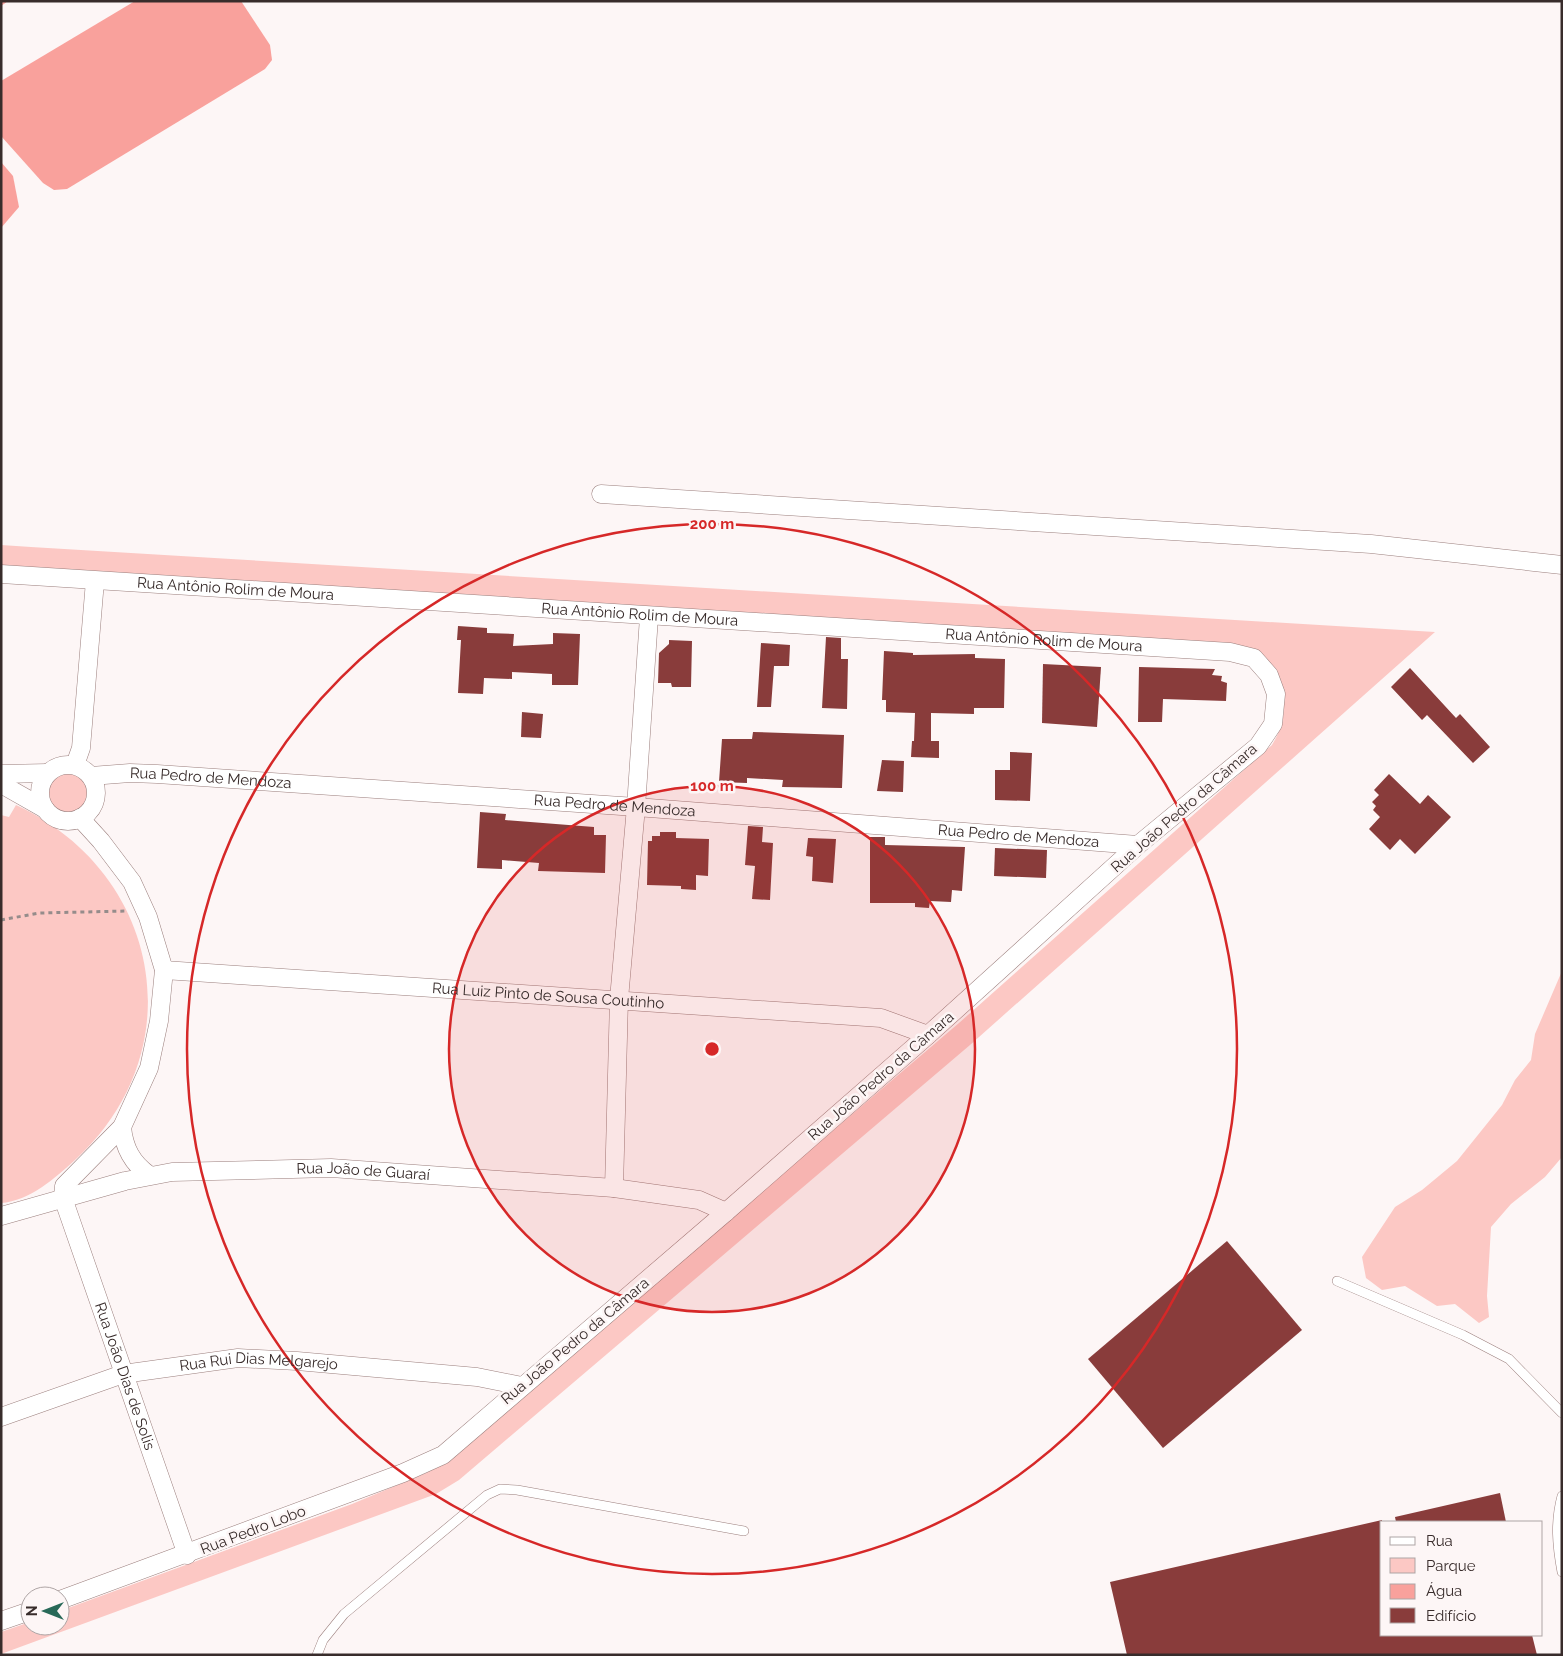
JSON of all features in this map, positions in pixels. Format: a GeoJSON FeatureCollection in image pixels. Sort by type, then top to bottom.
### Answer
{"type":"FeatureCollection","features":[{"type":"Feature","properties":{"kind":"street"},"geometry":{"type":"LineString","coordinates":[[601,494],[1371,544],[1562,565]]}},
{"type":"Feature","properties":{"kind":"street","name":"Rua Antônio Rolim de Moura"},"geometry":{"type":"LineString","coordinates":[[1,574],[1230,652],[1254,658],[1269,675]]}},
{"type":"Feature","properties":{"kind":"street"},"geometry":{"type":"LineString","coordinates":[[75,765],[81,748],[95,581]]}},
{"type":"Feature","properties":{"kind":"street"},"geometry":{"type":"LineString","coordinates":[[614,1188],[619,999],[636,807],[649,616]]}},
{"type":"Feature","properties":{"kind":"street","name":"Rua João Pedro da Câmara"},"geometry":{"type":"LineString","coordinates":[[443,1455],[726,1212],[928,1035],[1138,846],[1258,746],[1274,724],[1276,694],[1269,675]]}},
{"type":"Feature","properties":{"kind":"street"},"geometry":{"type":"LineString","coordinates":[[1,784],[61,820],[80,818],[88,813],[96,795],[91,776],[75,765],[56,767],[42,781],[40,790],[45,809]]}},
{"type":"Feature","properties":{"kind":"street"},"geometry":{"type":"LineString","coordinates":[[1,774],[48,773]]}},
{"type":"Feature","properties":{"kind":"street","name":"Rua Pedro de Mendoza"},"geometry":{"type":"LineString","coordinates":[[91,776],[130,773],[157,774],[636,807],[1138,846]]}},
{"type":"Feature","properties":{"kind":"street"},"geometry":{"type":"LineString","coordinates":[[63,1198],[64,1186],[122,1127],[149,1068],[160,1021],[164,970],[145,911],[132,882],[101,840],[80,818]]}},
{"type":"Feature","properties":{"kind":"street","name":"Rua Luiz Pinto de Sousa Coutinho"},"geometry":{"type":"LineString","coordinates":[[164,970],[880,1018],[928,1035]]}},
{"type":"Feature","properties":{"kind":"street"},"geometry":{"type":"LineString","coordinates":[[122,1127],[125,1146],[129,1156],[149,1176]]}},
{"type":"Feature","properties":{"kind":"street","name":"Rua João de Guaraí"},"geometry":{"type":"LineString","coordinates":[[1,1216],[63,1198],[172,1172],[331,1168],[614,1188],[700,1200],[726,1212]]}},
{"type":"Feature","properties":{"kind":"street","name":"Rua João Dias de Solis"},"geometry":{"type":"LineString","coordinates":[[63,1198],[187,1555]]}},
{"type":"Feature","properties":{"kind":"street","name":"Rua Rui Dias Melgarejo"},"geometry":{"type":"LineString","coordinates":[[1,1417],[123,1374],[238,1358],[298,1361],[477,1377],[522,1386]]}},
{"type":"Feature","properties":{"kind":"street","name":"Rua Pedro Lobo"},"geometry":{"type":"LineString","coordinates":[[70,1596],[187,1555],[403,1473],[443,1455]]}},
{"type":"Feature","properties":{"kind":"street"},"geometry":{"type":"LineString","coordinates":[[1,1621],[20,1614]]}},
{"type":"Feature","properties":{"kind":"lane"},"geometry":{"type":"LineString","coordinates":[[1337,1281],[1463,1335],[1510,1360],[1562,1413]]}},
{"type":"Feature","properties":{"kind":"lane"},"geometry":{"type":"LineString","coordinates":[[317,1655],[323,1640],[344,1614],[487,1495],[500,1489],[517,1490],[744,1532]]}},
{"type":"Feature","properties":{"kind":"lane"},"geometry":{"type":"LineString","coordinates":[[1562,1496],[1557,1513],[1556,1541],[1562,1572]]}},
{"type":"Feature","properties":{"kind":"path"},"geometry":{"type":"LineString","coordinates":[[1,920],[39,913],[145,911]]}},
{"type":"Feature","properties":{"kind":"green space"},"geometry":{"type":"Polygon","coordinates":[[[1,545],[1435,632],[970,1045],[459,1480],[436,1494],[70,1629],[70,1607],[352,1504],[426,1473],[450,1458],[959,1023],[1272,745],[1283,720],[1284,709],[1279,690],[1260,658],[1,566],[1,545]]]}},
{"type":"Feature","properties":{"kind":"green space"},"geometry":{"type":"Polygon","coordinates":[[[72,770],[84,776],[89,783],[89,801],[84,808],[77,813],[64,814],[52,808],[47,801],[46,788],[52,776],[59,771],[72,770]]]}},
{"type":"Feature","properties":{"kind":"green space"},"geometry":{"type":"Polygon","coordinates":[[[16,805],[65,835],[103,873],[130,918],[145,966],[147,1017],[137,1068],[113,1116],[75,1160],[50,1181],[22,1198],[1,1203],[1,815],[9,817],[16,805]]]}},
{"type":"Feature","properties":{"kind":"green space"},"geometry":{"type":"Polygon","coordinates":[[[1562,971],[1562,1157],[1545,1177],[1511,1204],[1491,1227],[1487,1296],[1489,1317],[1479,1323],[1455,1304],[1437,1306],[1405,1286],[1382,1290],[1366,1278],[1362,1257],[1395,1207],[1422,1190],[1457,1161],[1502,1105],[1515,1080],[1531,1060],[1535,1034],[1562,971]]]}},
{"type":"Feature","properties":{"kind":"green space"},"geometry":{"type":"Polygon","coordinates":[[[20,1625],[20,1636],[50,1636],[1,1654],[1,1632],[20,1625]]]}},
{"type":"Feature","properties":{"kind":"water"},"geometry":{"type":"Polygon","coordinates":[[[135,1],[241,1],[270,45],[272,60],[265,69],[67,189],[54,190],[43,183],[1,136],[1,81],[135,1]]]}},
{"type":"Feature","properties":{"kind":"water"},"geometry":{"type":"Polygon","coordinates":[[[1,162],[13,176],[19,207],[1,228],[1,162]]]}},
{"type":"Feature","properties":{"kind":"building"},"geometry":{"type":"Polygon","coordinates":[[[458,626],[487,628],[487,633],[514,634],[513,646],[553,644],[553,633],[580,634],[578,685],[552,685],[552,674],[512,672],[512,679],[484,678],[483,694],[458,693],[461,640],[457,640],[458,626]]]}},
{"type":"Feature","properties":{"kind":"building"},"geometry":{"type":"Polygon","coordinates":[[[826,637],[841,638],[841,659],[848,659],[847,709],[822,708],[826,637]]]}},
{"type":"Feature","properties":{"kind":"building"},"geometry":{"type":"Polygon","coordinates":[[[669,640],[692,641],[691,687],[672,687],[671,683],[658,683],[659,653],[669,644],[669,640]]]}},
{"type":"Feature","properties":{"kind":"building"},"geometry":{"type":"Polygon","coordinates":[[[761,643],[790,645],[789,666],[774,666],[771,707],[757,707],[761,643]]]}},
{"type":"Feature","properties":{"kind":"building"},"geometry":{"type":"Polygon","coordinates":[[[884,651],[913,653],[913,655],[975,654],[975,658],[1005,659],[1004,708],[974,708],[974,714],[931,713],[931,741],[939,741],[939,758],[911,757],[912,741],[914,741],[915,713],[886,712],[886,700],[882,700],[884,651]]]}},
{"type":"Feature","properties":{"kind":"building"},"geometry":{"type":"Polygon","coordinates":[[[1043,664],[1101,667],[1097,727],[1042,723],[1043,664]]]}},
{"type":"Feature","properties":{"kind":"building"},"geometry":{"type":"Polygon","coordinates":[[[1139,667],[1215,669],[1212,675],[1222,676],[1221,681],[1227,683],[1226,701],[1163,699],[1162,722],[1138,722],[1139,667]]]}},
{"type":"Feature","properties":{"kind":"building"},"geometry":{"type":"Polygon","coordinates":[[[1410,668],[1456,718],[1460,714],[1490,747],[1473,763],[1427,715],[1422,720],[1391,687],[1410,668]]]}},
{"type":"Feature","properties":{"kind":"building"},"geometry":{"type":"Polygon","coordinates":[[[522,712],[543,714],[541,738],[521,737],[522,712]]]}},
{"type":"Feature","properties":{"kind":"building"},"geometry":{"type":"Polygon","coordinates":[[[753,732],[844,735],[842,788],[782,787],[783,780],[747,778],[747,783],[719,782],[722,739],[752,739],[753,732]]]}},
{"type":"Feature","properties":{"kind":"building"},"geometry":{"type":"Polygon","coordinates":[[[1010,752],[1032,753],[1030,801],[995,800],[995,770],[1010,770],[1010,752]]]}},
{"type":"Feature","properties":{"kind":"building"},"geometry":{"type":"Polygon","coordinates":[[[882,760],[904,761],[903,792],[877,791],[882,760]]]}},
{"type":"Feature","properties":{"kind":"building"},"geometry":{"type":"Polygon","coordinates":[[[1389,774],[1420,804],[1428,795],[1451,817],[1415,854],[1400,839],[1390,850],[1369,829],[1380,817],[1373,810],[1376,806],[1372,802],[1379,795],[1374,790],[1389,774]]]}},
{"type":"Feature","properties":{"kind":"building"},"geometry":{"type":"Polygon","coordinates":[[[480,812],[506,814],[505,820],[594,827],[594,835],[606,835],[605,873],[538,871],[539,863],[502,860],[502,869],[477,868],[480,812]]]}},
{"type":"Feature","properties":{"kind":"building"},"geometry":{"type":"Polygon","coordinates":[[[748,826],[763,827],[762,842],[773,843],[770,900],[752,899],[755,866],[745,865],[748,826]]]}},
{"type":"Feature","properties":{"kind":"building"},"geometry":{"type":"Polygon","coordinates":[[[660,832],[676,832],[676,838],[709,839],[708,876],[696,875],[696,890],[681,889],[681,886],[647,885],[648,841],[652,841],[652,836],[660,836],[660,832]]]}},
{"type":"Feature","properties":{"kind":"building"},"geometry":{"type":"Polygon","coordinates":[[[870,837],[885,837],[885,845],[965,847],[962,891],[952,890],[951,902],[930,901],[929,908],[915,907],[915,903],[870,903],[870,837]]]}},
{"type":"Feature","properties":{"kind":"building"},"geometry":{"type":"Polygon","coordinates":[[[808,838],[836,839],[833,883],[812,881],[813,857],[806,856],[808,838]]]}},
{"type":"Feature","properties":{"kind":"building"},"geometry":{"type":"Polygon","coordinates":[[[995,848],[1047,850],[1046,878],[994,876],[995,848]]]}},
{"type":"Feature","properties":{"kind":"building"},"geometry":{"type":"Polygon","coordinates":[[[1227,1241],[1302,1330],[1163,1448],[1088,1359],[1227,1241]]]}},
{"type":"Feature","properties":{"kind":"building"},"geometry":{"type":"Polygon","coordinates":[[[1500,1493],[1506,1521],[1396,1521],[1395,1517],[1500,1493]]]}},
{"type":"Feature","properties":{"kind":"building"},"geometry":{"type":"Polygon","coordinates":[[[1382,1520],[1380,1521],[1380,1636],[1532,1636],[1537,1655],[1127,1655],[1110,1582],[1382,1520]]]}}]}
